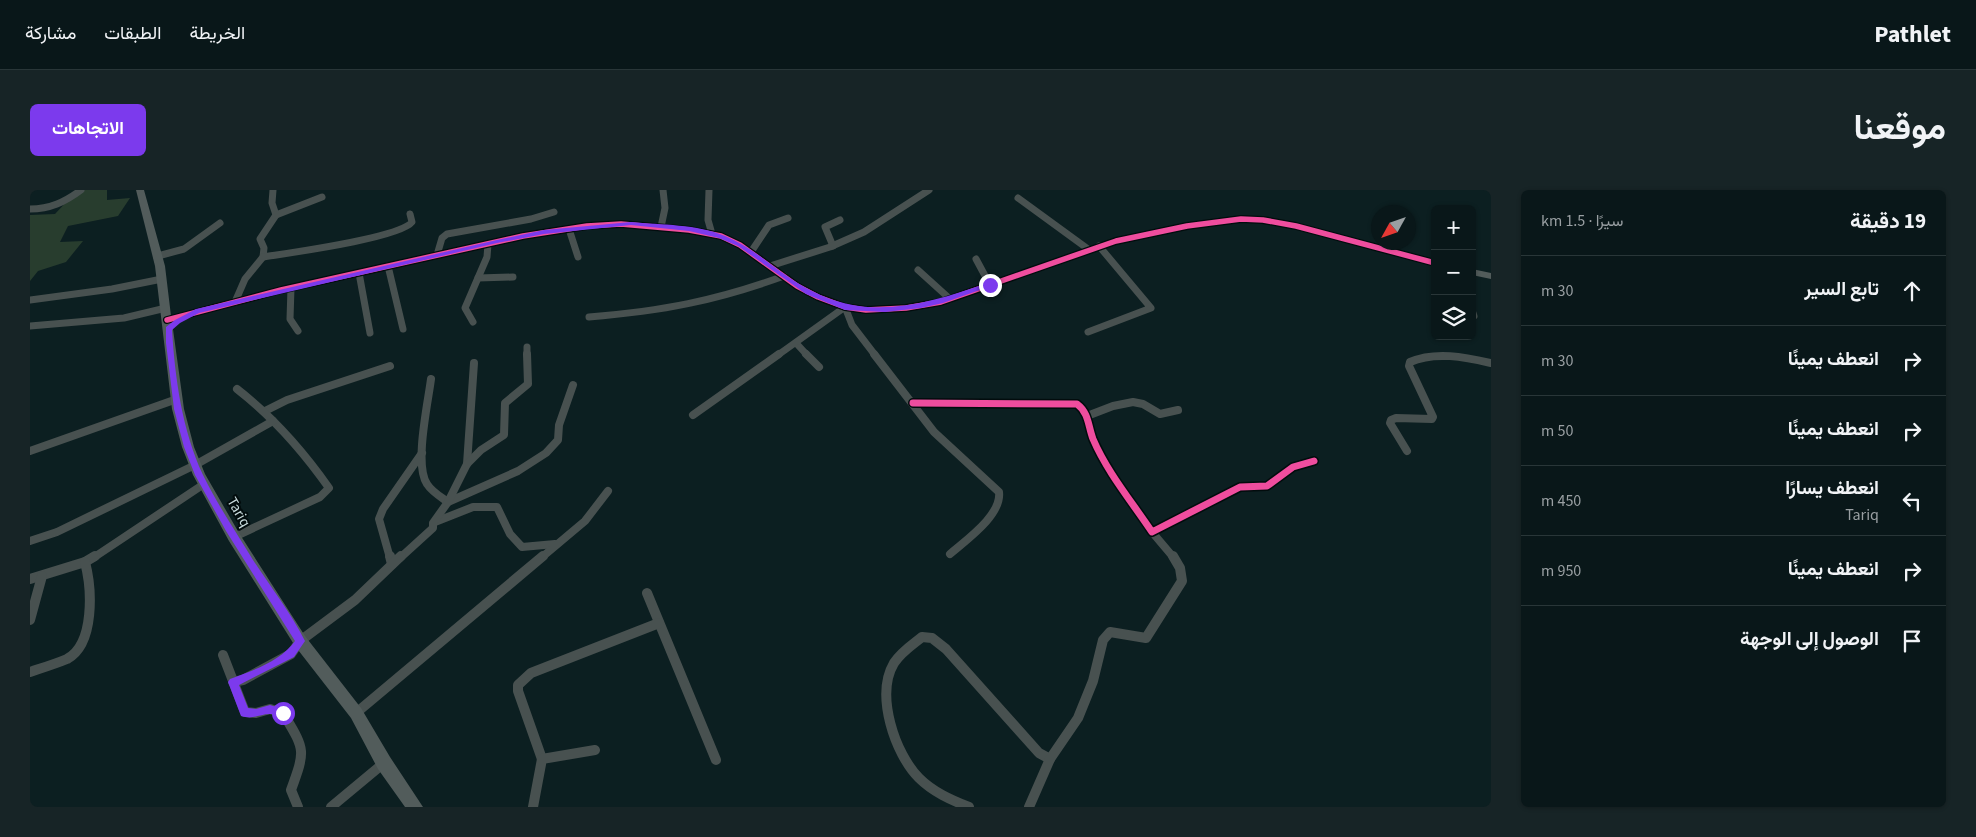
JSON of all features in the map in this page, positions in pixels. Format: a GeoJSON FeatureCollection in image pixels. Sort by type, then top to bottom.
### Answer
{"type":"FeatureCollection","features":[{"type":"Feature","properties":{"kind":"street"},"geometry":{"type":"LineString","coordinates":[[30,209],[46,209],[59,205],[81,190]]}},
{"type":"Feature","properties":{"kind":"street","name":"Tariq"},"geometry":{"type":"LineString","coordinates":[[140,190],[158,256],[181,422],[195,465],[234,537],[300,641],[356,713],[384,763],[414,807]]}},
{"type":"Feature","properties":{"kind":"street"},"geometry":{"type":"LineString","coordinates":[[235,302],[245,280],[263,257],[264,248],[260,239],[263,232],[273,223],[276,215],[272,203],[273,190]]}},
{"type":"Feature","properties":{"kind":"street"},"geometry":{"type":"LineString","coordinates":[[661,227],[665,208],[663,190]]}},
{"type":"Feature","properties":{"kind":"street"},"geometry":{"type":"LineString","coordinates":[[709,190],[708,220],[712,234]]}},
{"type":"Feature","properties":{"kind":"street"},"geometry":{"type":"LineString","coordinates":[[770,266],[833,246],[866,232],[912,199],[929,190]]}},
{"type":"Feature","properties":{"kind":"street"},"geometry":{"type":"LineString","coordinates":[[276,215],[322,197]]}},
{"type":"Feature","properties":{"kind":"street"},"geometry":{"type":"LineString","coordinates":[[1018,198],[1088,250]]}},
{"type":"Feature","properties":{"kind":"street"},"geometry":{"type":"LineString","coordinates":[[437,255],[442,238],[447,234],[531,219],[554,212]]}},
{"type":"Feature","properties":{"kind":"street"},"geometry":{"type":"LineString","coordinates":[[263,257],[344,243],[403,229],[412,222],[410,214]]}},
{"type":"Feature","properties":{"kind":"street"},"geometry":{"type":"LineString","coordinates":[[751,252],[766,226],[776,219],[788,218]]}},
{"type":"Feature","properties":{"kind":"street"},"geometry":{"type":"LineString","coordinates":[[30,326],[194,312],[291,288],[488,244],[569,229],[631,224],[712,234],[728,239],[751,252],[784,276],[818,297],[845,308],[892,309],[921,306],[950,299],[1099,246],[1187,226],[1241,219],[1296,226],[1431,262]]}},
{"type":"Feature","properties":{"kind":"street"},"geometry":{"type":"LineString","coordinates":[[833,246],[825,227],[840,220]]}},
{"type":"Feature","properties":{"kind":"street"},"geometry":{"type":"LineString","coordinates":[[158,256],[184,249],[220,224]]}},
{"type":"Feature","properties":{"kind":"street"},"geometry":{"type":"LineString","coordinates":[[569,229],[578,257]]}},
{"type":"Feature","properties":{"kind":"street"},"geometry":{"type":"LineString","coordinates":[[473,322],[465,312],[465,308],[487,257],[488,244]]}},
{"type":"Feature","properties":{"kind":"street"},"geometry":{"type":"LineString","coordinates":[[1088,332],[1151,308],[1099,246]]}},
{"type":"Feature","properties":{"kind":"street"},"geometry":{"type":"LineString","coordinates":[[976,260],[990,285]]}},
{"type":"Feature","properties":{"kind":"street"},"geometry":{"type":"LineString","coordinates":[[388,266],[403,329]]}},
{"type":"Feature","properties":{"kind":"street"},"geometry":{"type":"LineString","coordinates":[[918,270],[950,299]]}},
{"type":"Feature","properties":{"kind":"street"},"geometry":{"type":"LineString","coordinates":[[359,273],[370,333]]}},
{"type":"Feature","properties":{"kind":"street"},"geometry":{"type":"LineString","coordinates":[[1476,273],[1491,276]]}},
{"type":"Feature","properties":{"kind":"street"},"geometry":{"type":"LineString","coordinates":[[590,317],[637,313],[691,305],[742,292],[784,276]]}},
{"type":"Feature","properties":{"kind":"street"},"geometry":{"type":"LineString","coordinates":[[478,278],[513,277]]}},
{"type":"Feature","properties":{"kind":"street"},"geometry":{"type":"LineString","coordinates":[[30,300],[112,289],[162,279]]}},
{"type":"Feature","properties":{"kind":"street"},"geometry":{"type":"LineString","coordinates":[[291,288],[290,319],[298,331]]}},
{"type":"Feature","properties":{"kind":"street"},"geometry":{"type":"LineString","coordinates":[[693,415],[845,308]]}},
{"type":"Feature","properties":{"kind":"street"},"geometry":{"type":"LineString","coordinates":[[845,308],[852,325],[940,438],[999,492],[1000,500],[988,520],[950,554]]}},
{"type":"Feature","properties":{"kind":"street"},"geometry":{"type":"LineString","coordinates":[[166,315],[194,312]]}},
{"type":"Feature","properties":{"kind":"street"},"geometry":{"type":"LineString","coordinates":[[796,343],[819,366]]}},
{"type":"Feature","properties":{"kind":"street"},"geometry":{"type":"LineString","coordinates":[[233,682],[243,680],[291,654],[300,641],[355,600],[433,528],[433,523],[448,502],[467,464],[481,450],[504,435],[505,403],[528,384],[526,346]]}},
{"type":"Feature","properties":{"kind":"street"},"geometry":{"type":"LineString","coordinates":[[1407,451],[1390,424],[1391,420],[1396,418],[1433,418],[1409,366],[1410,362],[1437,356],[1472,358],[1491,363]]}},
{"type":"Feature","properties":{"kind":"street"},"geometry":{"type":"LineString","coordinates":[[467,464],[474,362]]}},
{"type":"Feature","properties":{"kind":"street"},"geometry":{"type":"LineString","coordinates":[[266,410],[287,400],[390,366]]}},
{"type":"Feature","properties":{"kind":"street"},"geometry":{"type":"LineString","coordinates":[[432,380],[422,453],[425,481],[432,490],[448,502]]}},
{"type":"Feature","properties":{"kind":"street"},"geometry":{"type":"LineString","coordinates":[[448,502],[518,471],[546,453],[558,440],[559,425],[574,385]]}},
{"type":"Feature","properties":{"kind":"street"},"geometry":{"type":"LineString","coordinates":[[234,537],[320,497],[329,488],[315,468],[273,421],[266,410],[237,390]]}},
{"type":"Feature","properties":{"kind":"street"},"geometry":{"type":"LineString","coordinates":[[30,451],[177,398]]}},
{"type":"Feature","properties":{"kind":"street"},"geometry":{"type":"LineString","coordinates":[[1087,416],[1113,406],[1132,402],[1146,405],[1160,414],[1178,410]]}},
{"type":"Feature","properties":{"kind":"street"},"geometry":{"type":"LineString","coordinates":[[913,403],[1077,404],[1083,408],[1087,416],[1091,434],[1100,452],[1152,532],[1180,566],[1184,574],[1182,581],[1146,638],[1140,639],[1118,632],[1110,632],[1103,640],[1094,681],[1078,718],[1050,759],[1029,807]]}},
{"type":"Feature","properties":{"kind":"street"},"geometry":{"type":"LineString","coordinates":[[30,541],[57,532],[195,465],[273,421]]}},
{"type":"Feature","properties":{"kind":"street"},"geometry":{"type":"LineString","coordinates":[[392,564],[379,519],[383,508],[422,453]]}},
{"type":"Feature","properties":{"kind":"street"},"geometry":{"type":"LineString","coordinates":[[1152,532],[1240,487],[1267,486],[1293,467],[1314,461]]}},
{"type":"Feature","properties":{"kind":"street"},"geometry":{"type":"LineString","coordinates":[[30,579],[85,562],[204,484]]}},
{"type":"Feature","properties":{"kind":"street"},"geometry":{"type":"LineString","coordinates":[[356,713],[585,521],[608,491]]}},
{"type":"Feature","properties":{"kind":"street"},"geometry":{"type":"LineString","coordinates":[[433,523],[468,508],[489,505],[497,507],[502,514],[510,535],[522,547],[540,547],[557,543]]}},
{"type":"Feature","properties":{"kind":"street"},"geometry":{"type":"LineString","coordinates":[[30,672],[68,658],[83,643],[88,621],[90,582],[85,562]]}},
{"type":"Feature","properties":{"kind":"street"},"geometry":{"type":"LineString","coordinates":[[30,620],[42,576]]}},
{"type":"Feature","properties":{"kind":"street"},"geometry":{"type":"LineString","coordinates":[[647,593],[716,760]]}},
{"type":"Feature","properties":{"kind":"street"},"geometry":{"type":"LineString","coordinates":[[533,807],[542,759],[518,691],[518,685],[531,673],[660,623]]}},
{"type":"Feature","properties":{"kind":"street"},"geometry":{"type":"LineString","coordinates":[[968,807],[936,791],[914,773],[900,748],[889,716],[887,697],[892,666],[909,647],[922,637],[932,638],[946,649],[1039,753],[1050,759]]}},
{"type":"Feature","properties":{"kind":"street"},"geometry":{"type":"LineString","coordinates":[[223,655],[245,712],[256,713],[270,710],[283,713],[300,742],[302,759],[291,790],[298,807]]}},
{"type":"Feature","properties":{"kind":"street"},"geometry":{"type":"LineString","coordinates":[[542,759],[595,750]]}},
{"type":"Feature","properties":{"kind":"street"},"geometry":{"type":"LineString","coordinates":[[331,807],[384,763]]}},
{"type":"Feature","properties":{"kind":"green space"},"geometry":{"type":"Polygon","coordinates":[[[85,190],[107,190],[107,200],[130,198],[118,216],[68,226],[60,242],[83,241],[66,262],[38,271],[30,281],[30,215],[55,214],[69,199],[85,190]]]}},
{"type":"Feature","properties":{"kind":"cycle path"},"geometry":{"type":"LineString","coordinates":[[167,320],[281,290],[523,236],[587,226],[621,224],[689,230],[721,236],[740,245],[797,286],[818,297],[845,307],[866,310],[906,308],[941,302],[1116,241],[1187,226],[1241,219],[1263,220],[1296,226],[1431,262]]}},
{"type":"Feature","properties":{"kind":"cycle path"},"geometry":{"type":"LineString","coordinates":[[913,403],[1077,404],[1084,411],[1094,441],[1107,464],[1152,532],[1240,487],[1267,486],[1293,467],[1314,461]]}},
{"type":"Feature","properties":{"kind":"route"},"geometry":{"type":"LineString","coordinates":[[283,713],[270,710],[256,713],[245,712],[233,682],[243,680],[291,654],[300,641],[229,528],[199,475],[188,447],[178,409],[170,343],[169,329],[178,321],[196,311],[291,288],[544,232],[597,225],[631,224],[689,230],[721,236],[751,252],[797,286],[825,301],[845,308],[885,310],[921,306],[941,302],[990,285]]}}]}
